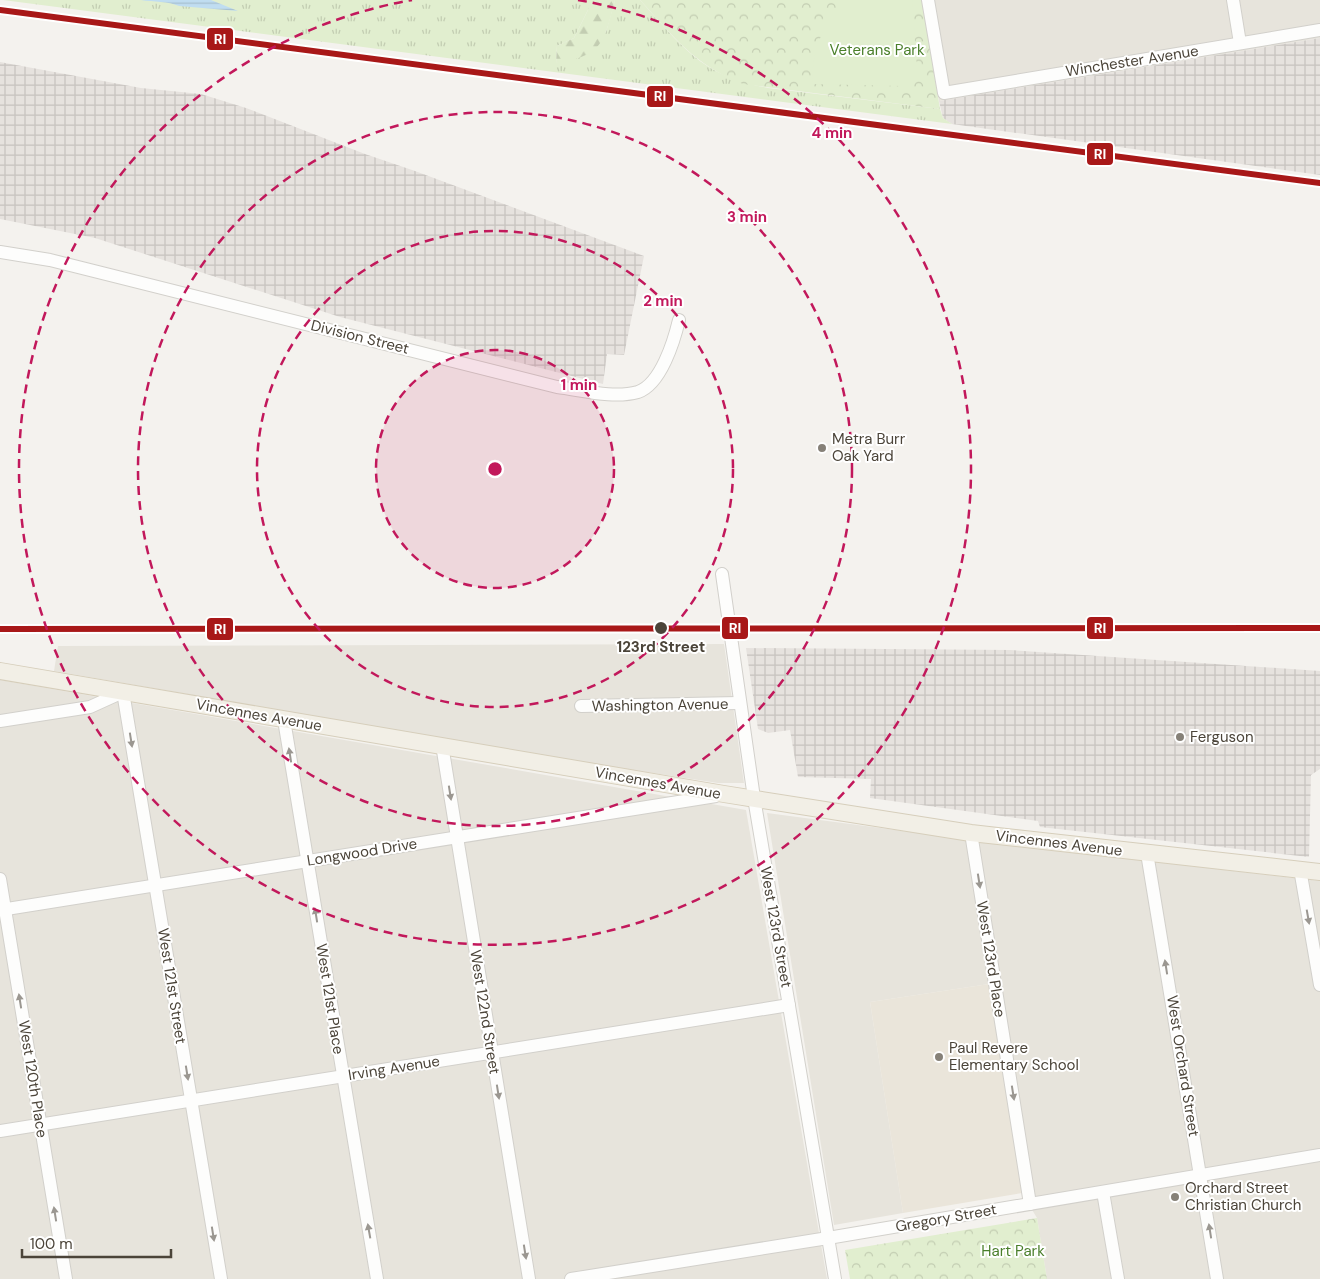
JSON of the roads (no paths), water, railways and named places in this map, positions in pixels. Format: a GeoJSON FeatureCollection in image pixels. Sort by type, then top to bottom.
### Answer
{"type":"FeatureCollection","features":[{"type":"Feature","properties":{"kind":"main road","name":"Vincennes Avenue"},"geometry":{"type":"LineString","coordinates":[[0,671],[724,794],[971,832],[1320,872]]}},
{"type":"Feature","properties":{"kind":"street","name":"Winchester Avenue"},"geometry":{"type":"LineString","coordinates":[[928,0],[944,93],[1320,30]]}},
{"type":"Feature","properties":{"kind":"street"},"geometry":{"type":"LineString","coordinates":[[1233,0],[1240,43]]}},
{"type":"Feature","properties":{"kind":"street","name":"Division Street"},"geometry":{"type":"LineString","coordinates":[[0,252],[50,260],[557,387],[610,394],[639,392],[657,376],[674,341],[679,320]]}},
{"type":"Feature","properties":{"kind":"street","name":"West 123rd Street"},"geometry":{"type":"LineString","coordinates":[[722,574],[754,798],[835,1279]]}},
{"type":"Feature","properties":{"kind":"street"},"geometry":{"type":"LineString","coordinates":[[0,721],[90,707],[123,692]]}},
{"type":"Feature","properties":{"kind":"street","name":"West 121st Street"},"geometry":{"type":"LineString","coordinates":[[123,692],[221,1279]]}},
{"type":"Feature","properties":{"kind":"street","name":"Washington Avenue"},"geometry":{"type":"LineString","coordinates":[[581,706],[739,703]]}},
{"type":"Feature","properties":{"kind":"street","name":"West 121st Place"},"geometry":{"type":"LineString","coordinates":[[284,720],[377,1279]]}},
{"type":"Feature","properties":{"kind":"street","name":"West 122nd Street"},"geometry":{"type":"LineString","coordinates":[[442,745],[529,1279]]}},
{"type":"Feature","properties":{"kind":"street","name":"Longwood Drive"},"geometry":{"type":"LineString","coordinates":[[2,909],[308,862],[724,794]]}},
{"type":"Feature","properties":{"kind":"street","name":"West 123rd Place"},"geometry":{"type":"LineString","coordinates":[[971,832],[1030,1204]]}},
{"type":"Feature","properties":{"kind":"street","name":"West Orchard Street"},"geometry":{"type":"LineString","coordinates":[[1147,853],[1217,1279]]}},
{"type":"Feature","properties":{"kind":"street"},"geometry":{"type":"LineString","coordinates":[[1300,869],[1320,985]]}},
{"type":"Feature","properties":{"kind":"street","name":"West 120th Place"},"geometry":{"type":"LineString","coordinates":[[0,879],[2,909],[66,1279]]}},
{"type":"Feature","properties":{"kind":"street","name":"Irving Avenue"},"geometry":{"type":"LineString","coordinates":[[0,1131],[789,1005]]}},
{"type":"Feature","properties":{"kind":"street","name":"Gregory Street"},"geometry":{"type":"LineString","coordinates":[[571,1279],[828,1238],[1320,1155]]}},
{"type":"Feature","properties":{"kind":"street"},"geometry":{"type":"LineString","coordinates":[[1103,1192],[1118,1279]]}},
{"type":"Feature","properties":{"kind":"water"},"geometry":{"type":"Polygon","coordinates":[[[141,0],[211,0],[238,11],[179,6],[166,2],[141,0]]]}},
{"type":"Feature","properties":{"kind":"place","name":"Metra Burr Oak Yard"},"geometry":{"type":"Point","coordinates":[822,448]}},
{"type":"Feature","properties":{"kind":"place","name":"123rd Street"},"geometry":{"type":"Point","coordinates":[661,628]}},
{"type":"Feature","properties":{"kind":"place","name":"Ferguson"},"geometry":{"type":"Point","coordinates":[1180,737]}},
{"type":"Feature","properties":{"kind":"place","name":"Paul Revere Elementary School"},"geometry":{"type":"Point","coordinates":[939,1057]}},
{"type":"Feature","properties":{"kind":"place","name":"Orchard Street Christian Church"},"geometry":{"type":"Point","coordinates":[1175,1197]}},
{"type":"Feature","properties":{"kind":"park label","name":"Veterans Park"},"geometry":{"type":"Point","coordinates":[877,50]}},
{"type":"Feature","properties":{"kind":"park label","name":"Hart Park"},"geometry":{"type":"Point","coordinates":[1013,1251]}}]}
